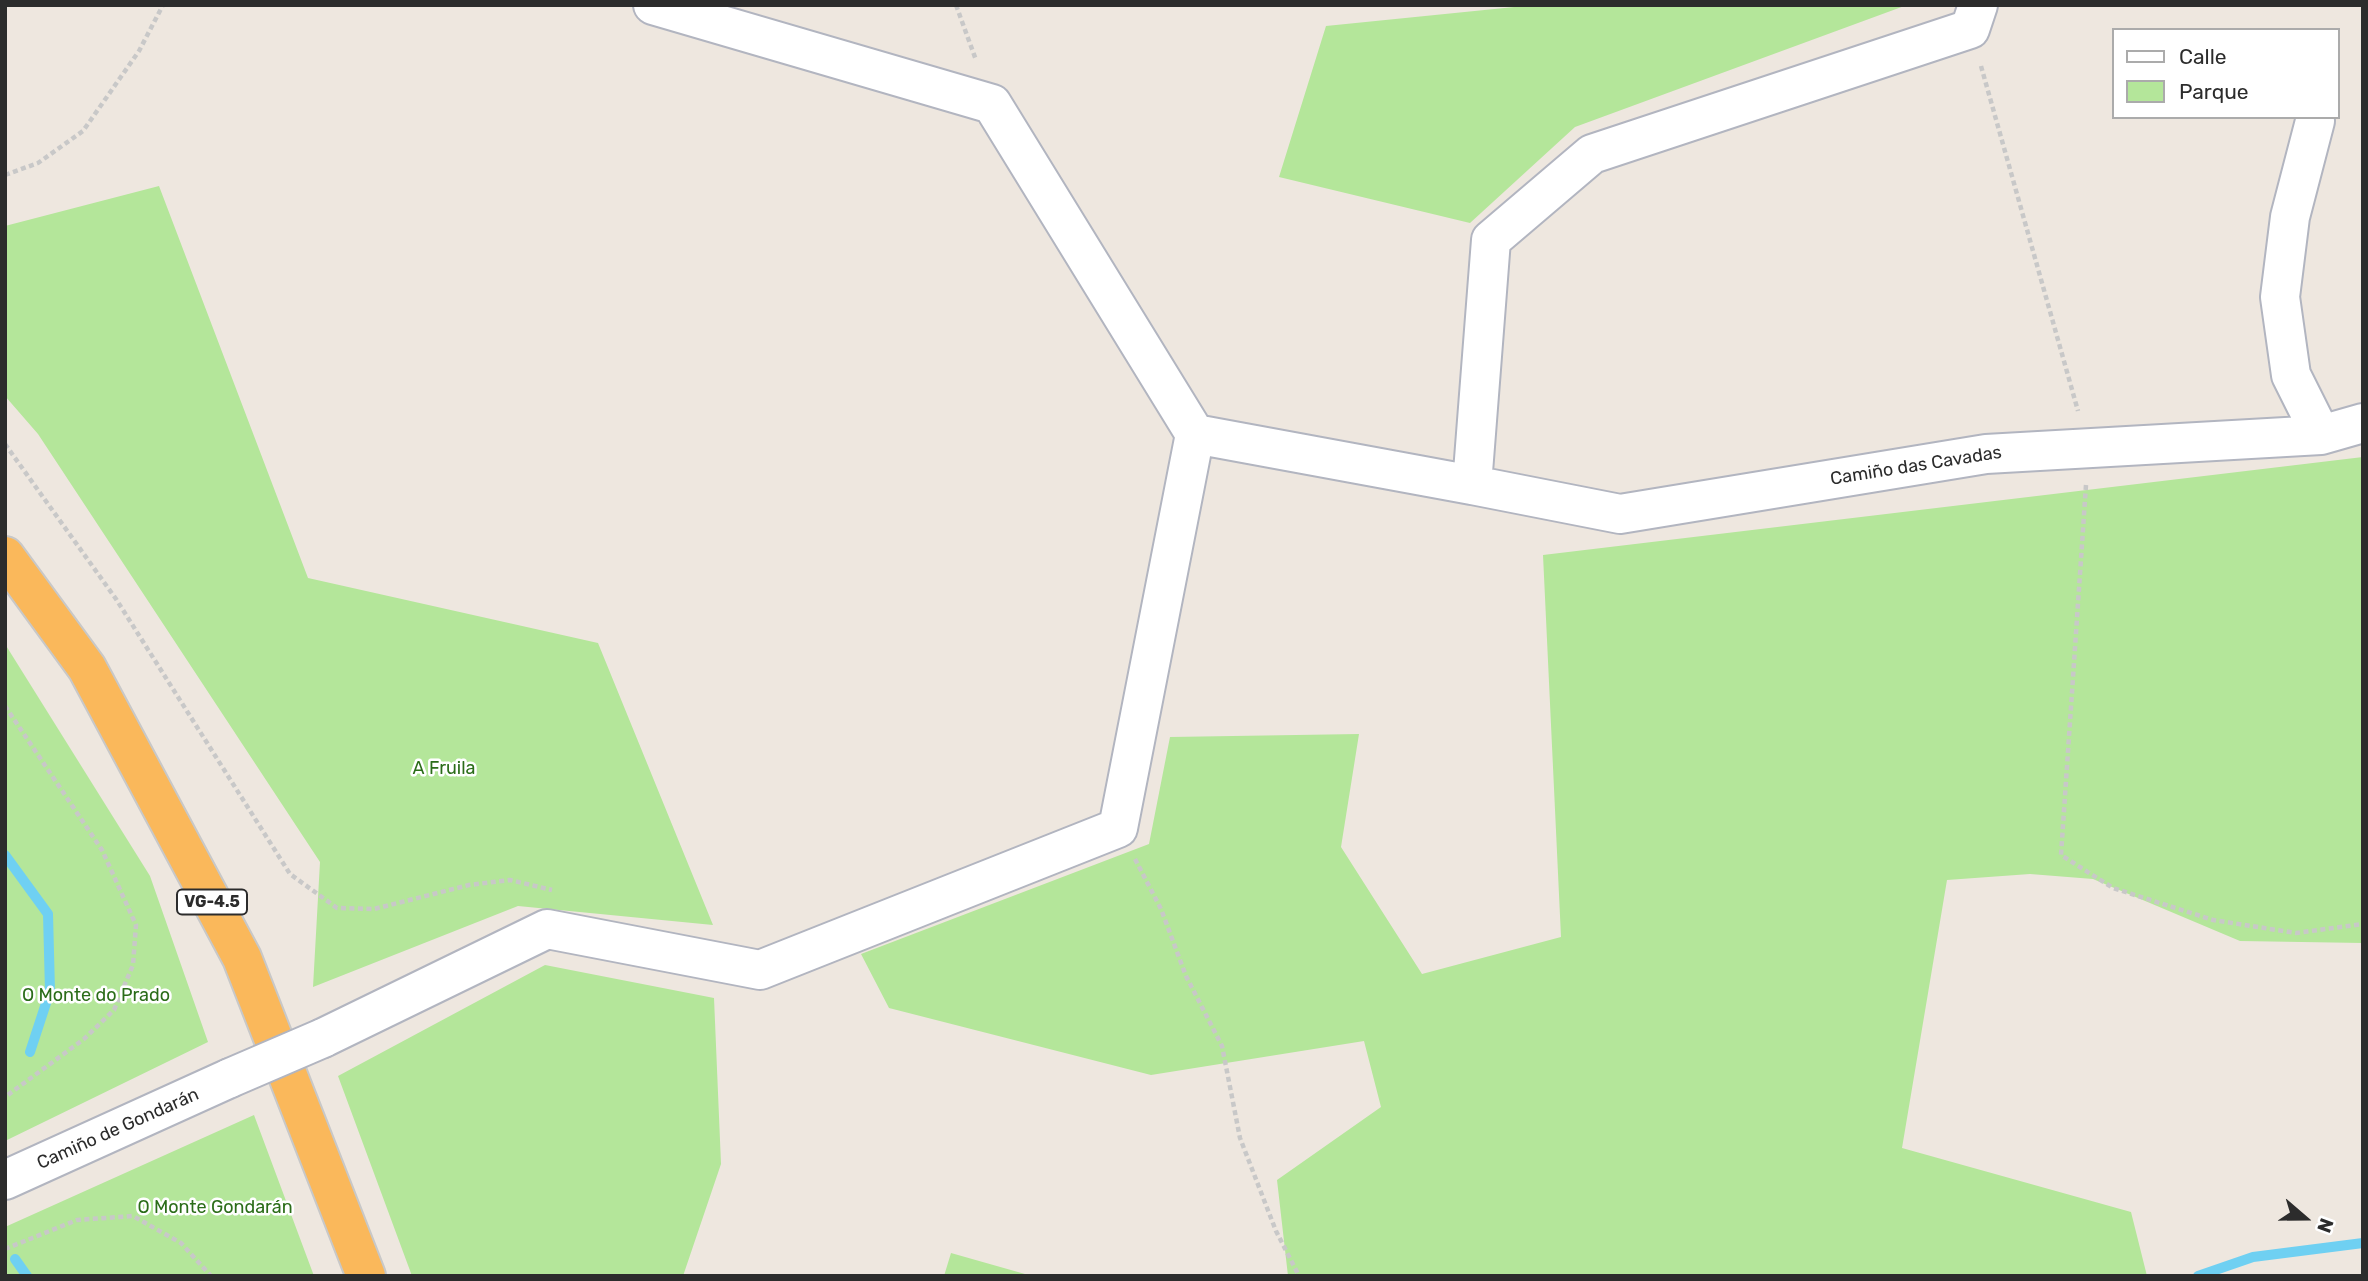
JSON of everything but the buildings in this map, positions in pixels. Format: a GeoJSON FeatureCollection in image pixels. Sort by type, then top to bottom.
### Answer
{"type":"FeatureCollection","features":[{"type":"Feature","properties":{"kind":"highway","name":"VG-4.5"},"geometry":{"type":"LineString","coordinates":[[5,556],[87,668],[242,958],[366,1276]]}},
{"type":"Feature","properties":{"kind":"street"},"geometry":{"type":"LineString","coordinates":[[653,5],[992,104],[1195,434],[1118,828]]}},
{"type":"Feature","properties":{"kind":"street"},"geometry":{"type":"LineString","coordinates":[[1472,485],[1491,240],[1592,155],[1974,17]]}},
{"type":"Feature","properties":{"kind":"street"},"geometry":{"type":"LineString","coordinates":[[2315,121],[2290,217],[2280,298],[2291,375],[2321,435]]}},
{"type":"Feature","properties":{"kind":"street","name":"Camiño das Cavadas"},"geometry":{"type":"LineString","coordinates":[[1195,434],[1620,514],[1986,454],[2321,435],[2363,423]]}},
{"type":"Feature","properties":{"kind":"street","name":"Camiño de Gondarán"},"geometry":{"type":"LineString","coordinates":[[5,1180],[324,1038],[547,929],[760,970],[1118,828]]}},
{"type":"Feature","properties":{"kind":"path"},"geometry":{"type":"LineString","coordinates":[[5,175],[38,163],[83,131],[139,51],[163,5]]}},
{"type":"Feature","properties":{"kind":"path"},"geometry":{"type":"LineString","coordinates":[[956,5],[992,104]]}},
{"type":"Feature","properties":{"kind":"path"},"geometry":{"type":"LineString","coordinates":[[1974,17],[2089,448],[2061,855],[2113,888],[2213,920],[2296,933],[2363,924]]}},
{"type":"Feature","properties":{"kind":"path"},"geometry":{"type":"LineString","coordinates":[[5,444],[116,599],[290,874],[337,908],[374,909],[469,886],[510,880],[564,893]]}},
{"type":"Feature","properties":{"kind":"path"},"geometry":{"type":"LineString","coordinates":[[5,706],[102,850],[136,925],[133,965],[114,1010],[84,1039],[5,1097]]}},
{"type":"Feature","properties":{"kind":"path"},"geometry":{"type":"LineString","coordinates":[[1118,828],[1161,909],[1186,976],[1222,1046],[1240,1138],[1276,1231],[1299,1276]]}},
{"type":"Feature","properties":{"kind":"path"},"geometry":{"type":"LineString","coordinates":[[5,1249],[77,1220],[133,1216],[181,1243],[211,1276]]}},
{"type":"Feature","properties":{"kind":"green space"},"geometry":{"type":"Polygon","coordinates":[[[1534,5],[1907,5],[1575,127],[1470,223],[1279,177],[1326,26],[1534,5]]]}},
{"type":"Feature","properties":{"kind":"green space","name":"A Fruila"},"geometry":{"type":"Polygon","coordinates":[[[159,186],[308,578],[598,643],[713,925],[518,906],[313,987],[320,862],[38,434],[5,396],[5,226],[159,186]]]}},
{"type":"Feature","properties":{"kind":"green space"},"geometry":{"type":"Polygon","coordinates":[[[2363,457],[2363,943],[2240,941],[2093,879],[2030,874],[1947,880],[1902,1148],[2131,1212],[2147,1276],[1288,1276],[1277,1180],[1381,1107],[1364,1041],[1151,1075],[889,1008],[861,954],[1149,844],[1170,737],[1359,734],[1341,847],[1422,974],[1561,937],[1543,555],[2363,457]]]}},
{"type":"Feature","properties":{"kind":"green space","name":"O Monte do Prado"},"geometry":{"type":"Polygon","coordinates":[[[5,644],[150,876],[208,1042],[5,1141],[5,644]]]}},
{"type":"Feature","properties":{"kind":"green space"},"geometry":{"type":"Polygon","coordinates":[[[545,965],[714,998],[721,1164],[683,1276],[412,1276],[338,1076],[545,965]]]}},
{"type":"Feature","properties":{"kind":"green space","name":"O Monte Gondarán"},"geometry":{"type":"Polygon","coordinates":[[[254,1115],[314,1276],[5,1276],[5,1227],[254,1115]]]}},
{"type":"Feature","properties":{"kind":"green space"},"geometry":{"type":"Polygon","coordinates":[[[951,1253],[1032,1276],[944,1276],[951,1253]]]}},
{"type":"Feature","properties":{"kind":"waterway"},"geometry":{"type":"LineString","coordinates":[[5,855],[48,914],[50,991],[30,1052]]}},
{"type":"Feature","properties":{"kind":"waterway"},"geometry":{"type":"LineString","coordinates":[[2198,1276],[2253,1257],[2363,1243]]}},
{"type":"Feature","properties":{"kind":"waterway"},"geometry":{"type":"LineString","coordinates":[[15,1259],[27,1276]]}}]}
